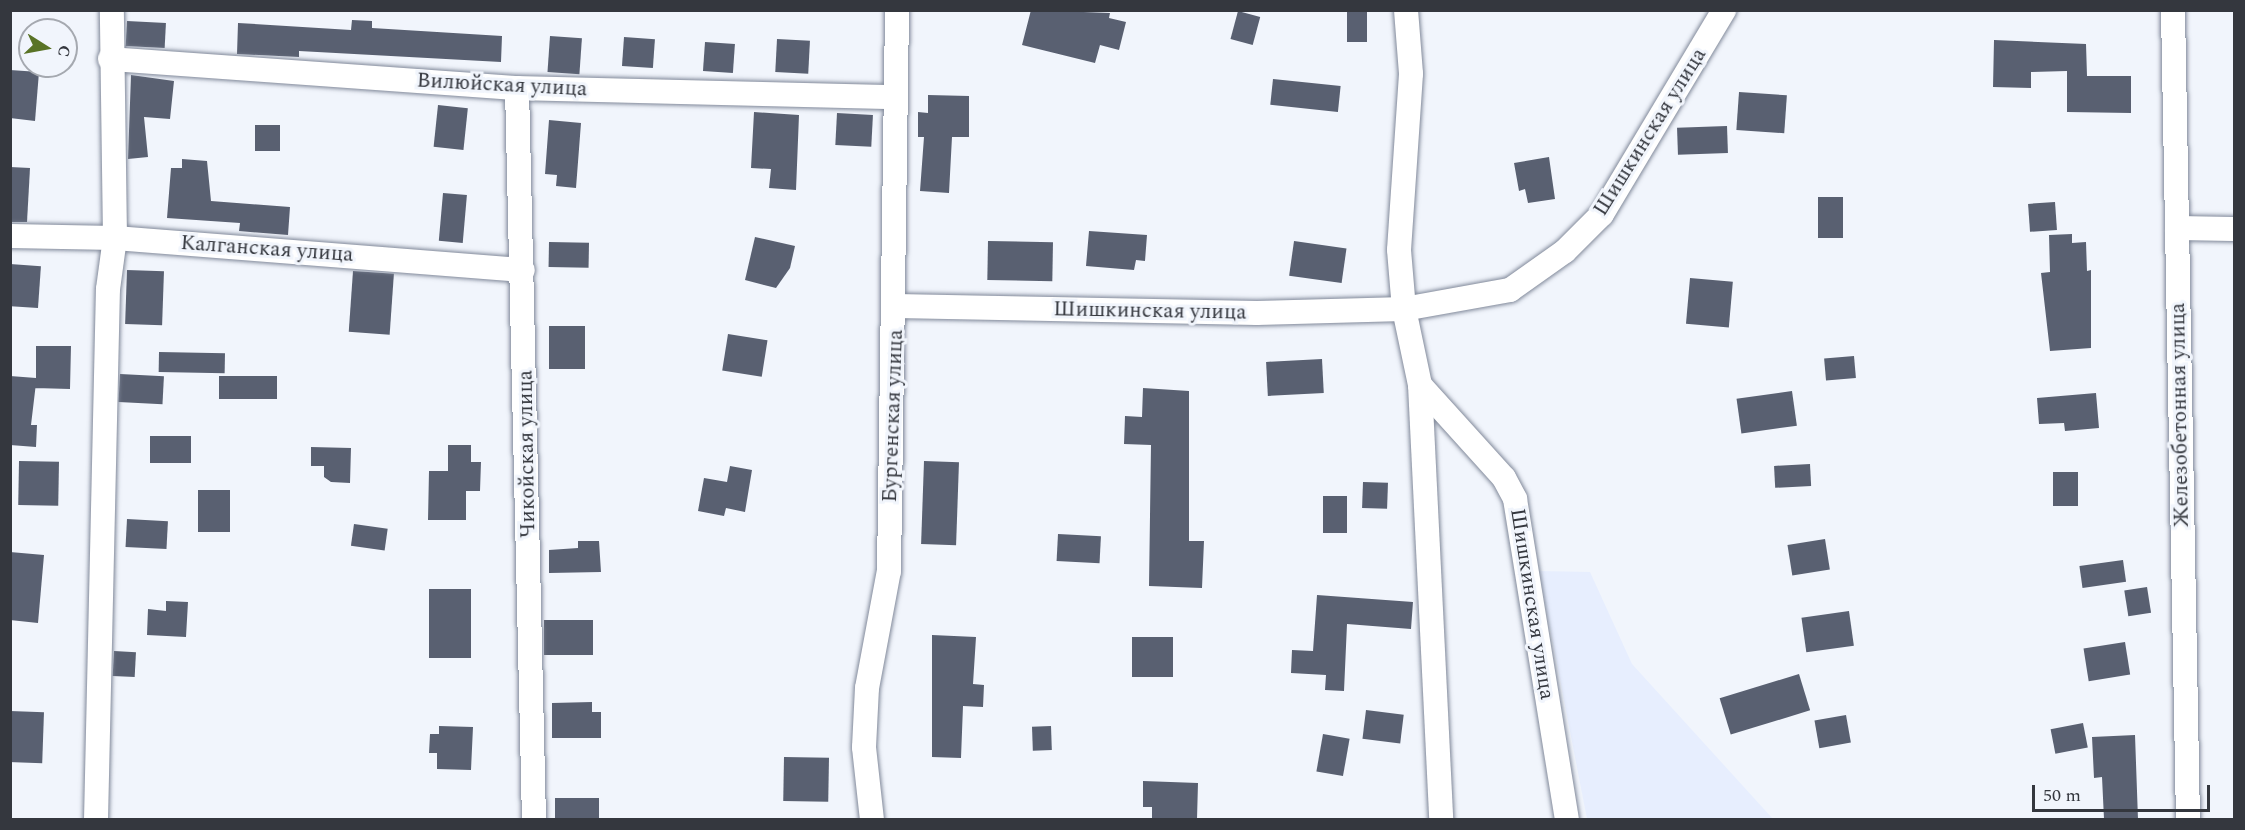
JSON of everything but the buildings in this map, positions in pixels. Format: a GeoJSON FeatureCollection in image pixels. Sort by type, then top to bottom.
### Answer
{"type":"FeatureCollection","features":[{"type":"Feature","properties":{"kind":"street"},"geometry":{"type":"LineString","coordinates":[[96,819],[108,289],[115,238],[110,59],[111,10]]}},
{"type":"Feature","properties":{"kind":"street","name":"Бургенская улица"},"geometry":{"type":"LineString","coordinates":[[872,819],[864,747],[867,688],[889,571],[896,306],[897,10]]}},
{"type":"Feature","properties":{"kind":"street"},"geometry":{"type":"LineString","coordinates":[[1406,10],[1411,74],[1399,250],[1404,309],[1420,385],[1441,819]]}},
{"type":"Feature","properties":{"kind":"street","name":"Шишкинская улица"},"geometry":{"type":"LineString","coordinates":[[896,306],[1257,313],[1404,309],[1510,290],[1565,251],[1602,214],[1626,178],[1724,10]]}},
{"type":"Feature","properties":{"kind":"street","name":"Железобетонная улица"},"geometry":{"type":"LineString","coordinates":[[2173,10],[2188,819]]}},
{"type":"Feature","properties":{"kind":"street","name":"Вилюйская улица"},"geometry":{"type":"LineString","coordinates":[[110,59],[517,88],[895,98]]}},
{"type":"Feature","properties":{"kind":"street","name":"Чикойская улица"},"geometry":{"type":"LineString","coordinates":[[517,88],[534,819]]}},
{"type":"Feature","properties":{"kind":"street"},"geometry":{"type":"LineString","coordinates":[[2177,228],[2235,229]]}},
{"type":"Feature","properties":{"kind":"street","name":"Калганская улица"},"geometry":{"type":"LineString","coordinates":[[10,236],[115,238],[523,270]]}},
{"type":"Feature","properties":{"kind":"street","name":"Шишкинская улица"},"geometry":{"type":"LineString","coordinates":[[1420,385],[1504,478],[1515,499],[1567,819]]}},
{"type":"Feature","properties":{"kind":"shaded area"},"geometry":{"type":"Polygon","coordinates":[[[1539,571],[1590,572],[1632,664],[1773,819],[1587,819],[1539,571]]]}}]}
